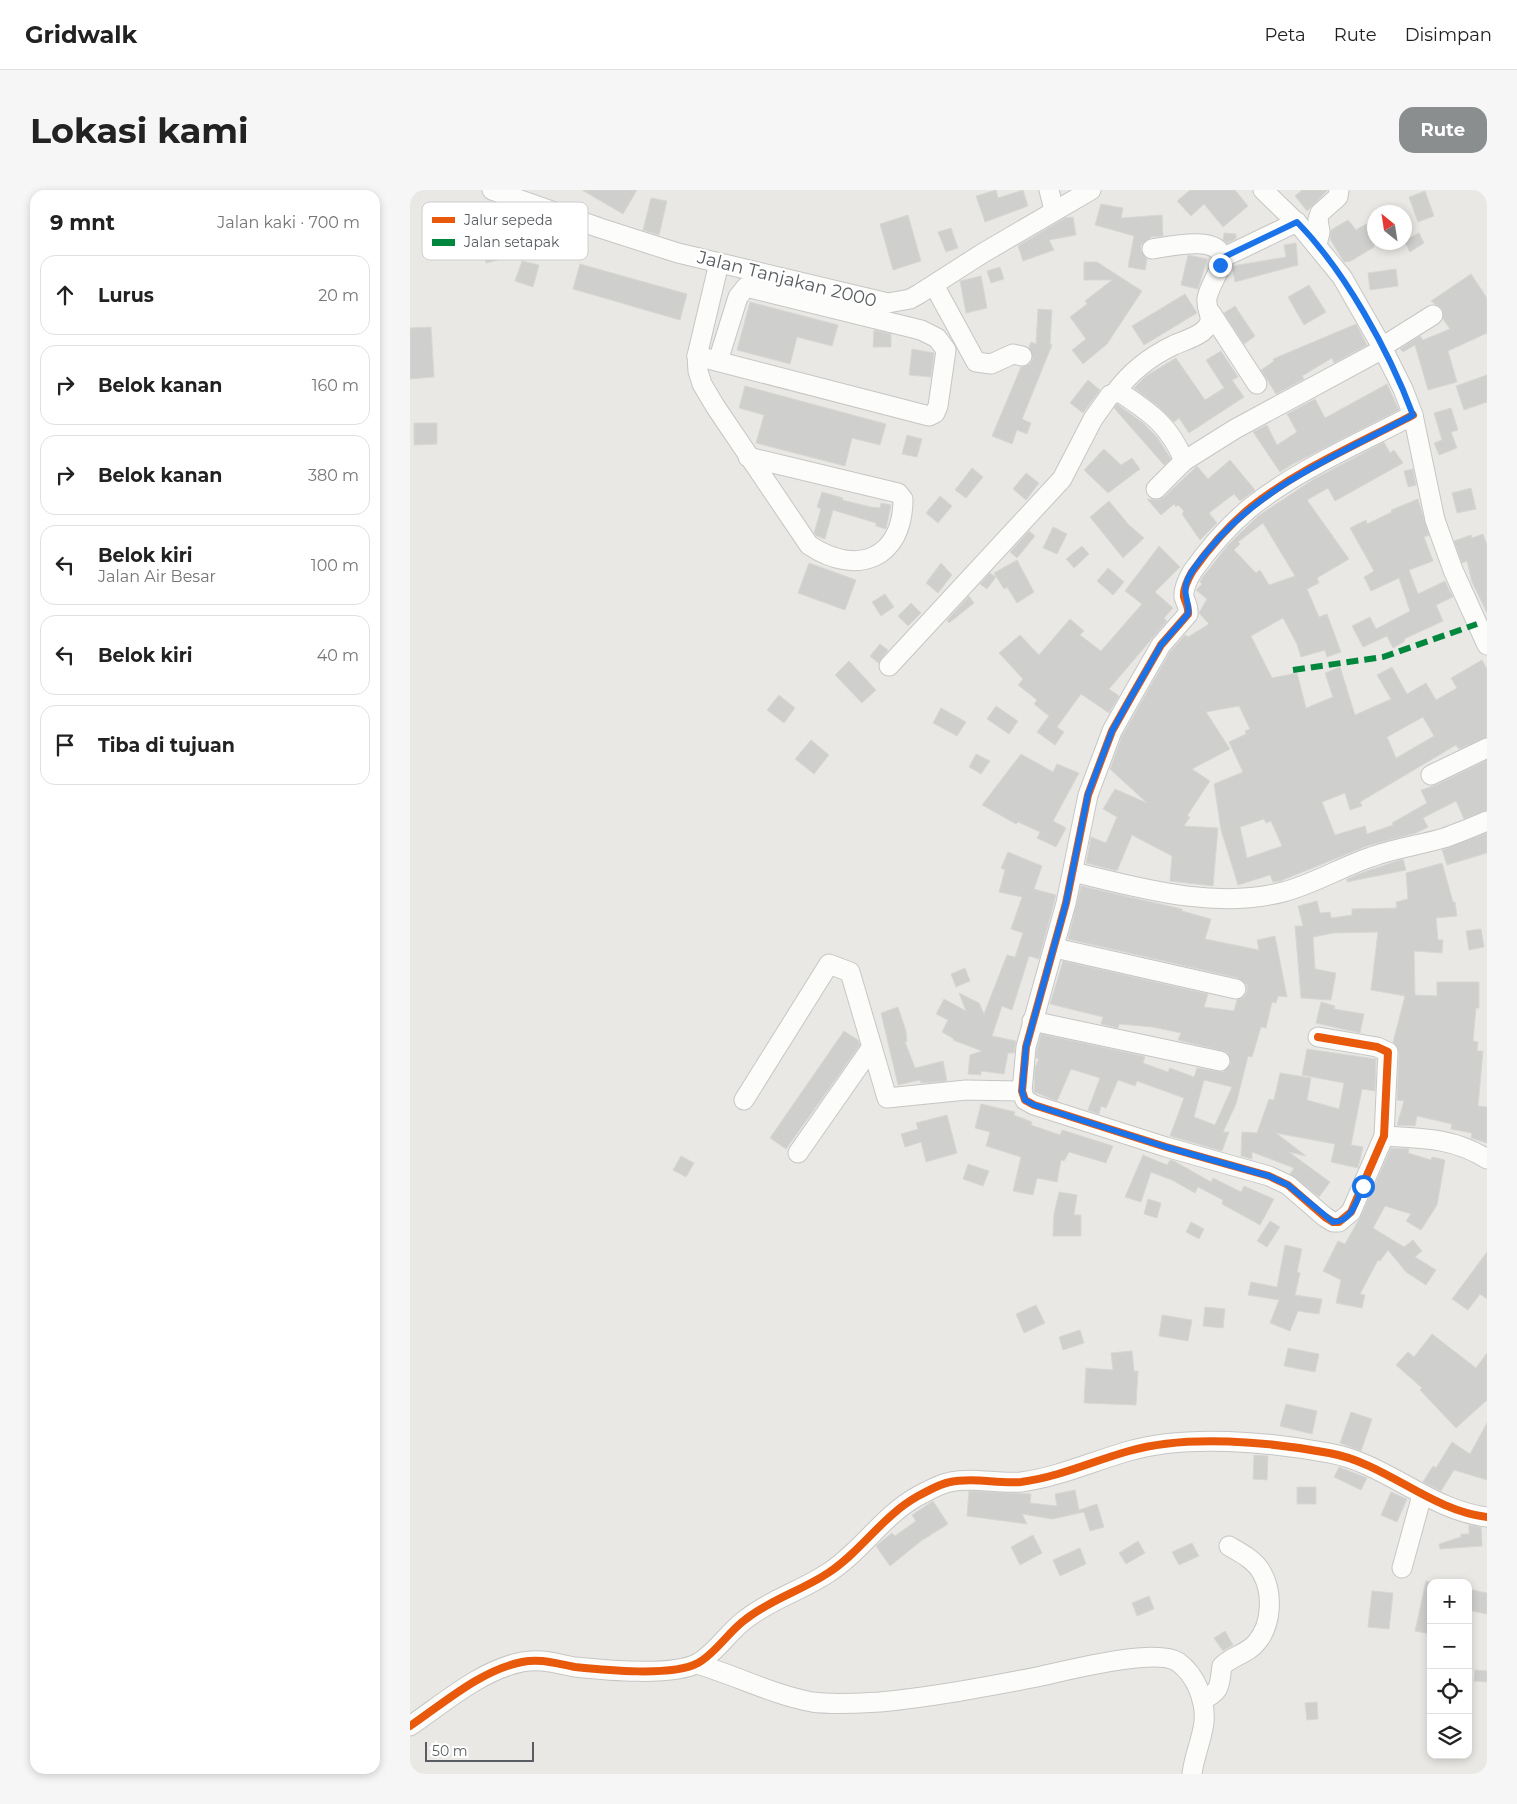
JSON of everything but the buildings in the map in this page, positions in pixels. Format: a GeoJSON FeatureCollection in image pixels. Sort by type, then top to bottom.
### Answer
{"type":"FeatureCollection","features":[{"type":"Feature","properties":{"kind":"street","name":"Jalan Tanjakan 2000"},"geometry":{"type":"LineString","coordinates":[[492,190],[524,196],[539,202]]}},
{"type":"Feature","properties":{"kind":"street"},"geometry":{"type":"LineString","coordinates":[[1049,190],[1054,210]]}},
{"type":"Feature","properties":{"kind":"street","name":"Jalan Tanjakan 2000"},"geometry":{"type":"LineString","coordinates":[[588,221],[627,237],[888,304],[910,299],[1054,210],[1091,190]]}},
{"type":"Feature","properties":{"kind":"street"},"geometry":{"type":"LineString","coordinates":[[1262,190],[1297,222],[1317,244],[1342,277],[1403,389],[1413,415],[1435,520],[1453,570],[1487,645]]}},
{"type":"Feature","properties":{"kind":"street"},"geometry":{"type":"LineString","coordinates":[[1317,244],[1320,232],[1318,219],[1320,213],[1338,197],[1340,190]]}},
{"type":"Feature","properties":{"kind":"street"},"geometry":{"type":"LineString","coordinates":[[1256,384],[1211,313],[1207,301],[1209,288],[1222,258],[1297,222]]}},
{"type":"Feature","properties":{"kind":"street"},"geometry":{"type":"LineString","coordinates":[[1152,249],[1192,242],[1208,244],[1219,252],[1222,258]]}},
{"type":"Feature","properties":{"kind":"street"},"geometry":{"type":"LineString","coordinates":[[719,262],[697,356],[698,371],[702,384],[748,457],[809,545],[816,549],[854,562],[868,560],[879,555],[890,543],[900,524],[903,499],[898,493],[748,457]]}},
{"type":"Feature","properties":{"kind":"street"},"geometry":{"type":"LineString","coordinates":[[934,285],[976,362],[991,364],[1013,354],[1022,356]]}},
{"type":"Feature","properties":{"kind":"street"},"geometry":{"type":"LineString","coordinates":[[697,356],[929,416],[935,413],[938,406],[946,350],[937,338],[921,330],[746,287],[738,297],[718,361]]}},
{"type":"Feature","properties":{"kind":"street"},"geometry":{"type":"LineString","coordinates":[[889,666],[1062,479],[1093,418],[1110,396],[1140,366],[1172,346],[1202,332],[1211,321],[1211,313]]}},
{"type":"Feature","properties":{"kind":"street"},"geometry":{"type":"LineString","coordinates":[[1156,489],[1184,461],[1235,429],[1382,348],[1434,315]]}},
{"type":"Feature","properties":{"kind":"street"},"geometry":{"type":"LineString","coordinates":[[1115,392],[1152,414],[1176,443],[1184,461]]}},
{"type":"Feature","properties":{"kind":"street"},"geometry":{"type":"LineString","coordinates":[[1318,1037],[1377,1047],[1388,1052],[1384,1136],[1351,1212],[1345,1219],[1333,1222],[1288,1185],[1269,1176],[1166,1147],[1034,1105],[1025,1100],[1022,1091],[1026,1047],[1032,1021],[1055,948],[1073,872],[1088,794],[1103,753],[1130,699],[1161,645],[1188,614],[1189,608],[1184,597],[1187,582],[1201,560],[1238,519],[1268,495],[1313,467],[1413,415]]}},
{"type":"Feature","properties":{"kind":"street"},"geometry":{"type":"LineString","coordinates":[[1431,775],[1487,748]]}},
{"type":"Feature","properties":{"kind":"street"},"geometry":{"type":"LineString","coordinates":[[1073,872],[1170,893],[1236,898],[1266,896],[1306,885],[1371,856],[1445,837],[1487,821]]}},
{"type":"Feature","properties":{"kind":"street"},"geometry":{"type":"LineString","coordinates":[[1055,948],[1236,989]]}},
{"type":"Feature","properties":{"kind":"street"},"geometry":{"type":"LineString","coordinates":[[744,1100],[829,964],[850,972],[888,1098],[966,1090],[1022,1091]]}},
{"type":"Feature","properties":{"kind":"street"},"geometry":{"type":"LineString","coordinates":[[1032,1021],[1220,1061]]}},
{"type":"Feature","properties":{"kind":"street"},"geometry":{"type":"LineString","coordinates":[[798,1153],[872,1047]]}},
{"type":"Feature","properties":{"kind":"street"},"geometry":{"type":"LineString","coordinates":[[1384,1136],[1426,1137],[1452,1142],[1471,1149],[1487,1159]]}},
{"type":"Feature","properties":{"kind":"street"},"geometry":{"type":"LineString","coordinates":[[697,1664],[743,1621],[763,1606],[830,1572],[894,1512],[915,1498],[948,1482],[970,1480],[1021,1482],[1064,1473],[1131,1450],[1161,1445],[1225,1443],[1332,1453],[1354,1460],[1453,1510],[1487,1518]]}},
{"type":"Feature","properties":{"kind":"street"},"geometry":{"type":"LineString","coordinates":[[1402,1568],[1422,1495]]}},
{"type":"Feature","properties":{"kind":"street"},"geometry":{"type":"LineString","coordinates":[[1202,1700],[1219,1690],[1222,1666],[1257,1643],[1268,1620],[1267,1589],[1262,1572],[1250,1559],[1229,1546]]}},
{"type":"Feature","properties":{"kind":"street"},"geometry":{"type":"LineString","coordinates":[[410,1726],[485,1676],[498,1669],[520,1662],[545,1661],[630,1672],[665,1670],[697,1664],[792,1697],[813,1702],[840,1703],[929,1696],[969,1690],[1103,1662],[1163,1658],[1176,1661],[1188,1671],[1202,1700],[1204,1721],[1192,1774]]}},
{"type":"Feature","properties":{"kind":"marked path"},"geometry":{"type":"LineString","coordinates":[[1293,670],[1383,657],[1477,624]]}},
{"type":"Feature","properties":{"kind":"cycle path"},"geometry":{"type":"LineString","coordinates":[[1318,1037],[1377,1047],[1388,1052],[1384,1136],[1351,1212],[1339,1222],[1333,1222],[1325,1217],[1288,1185],[1269,1176],[1166,1147],[1034,1105],[1025,1100],[1022,1091],[1026,1047],[1066,903],[1088,795],[1112,731],[1161,645],[1188,614],[1184,594],[1186,584],[1192,572],[1227,530],[1269,493],[1329,458],[1413,415]]}},
{"type":"Feature","properties":{"kind":"cycle path"},"geometry":{"type":"LineString","coordinates":[[410,1726],[463,1688],[492,1672],[522,1662],[542,1661],[603,1670],[638,1671],[672,1670],[698,1663],[711,1654],[740,1624],[756,1612],[818,1579],[840,1564],[905,1504],[942,1484],[950,1482],[968,1480],[1021,1482],[1035,1480],[1129,1451],[1152,1446],[1202,1441],[1255,1443],[1306,1449],[1350,1458],[1370,1466],[1446,1505],[1466,1513],[1487,1517]]}},
{"type":"Feature","properties":{"kind":"route"},"geometry":{"type":"LineString","coordinates":[[1220,265],[1222,258],[1297,222],[1342,277],[1382,347],[1403,389],[1413,415],[1313,467],[1268,495],[1220,536],[1192,572],[1187,582],[1184,597],[1189,608],[1188,614],[1161,645],[1112,731],[1088,794],[1073,872],[1055,948],[1026,1047],[1022,1091],[1025,1100],[1034,1105],[1166,1147],[1269,1176],[1288,1185],[1333,1222],[1345,1219],[1351,1212],[1363,1186]]}}]}
